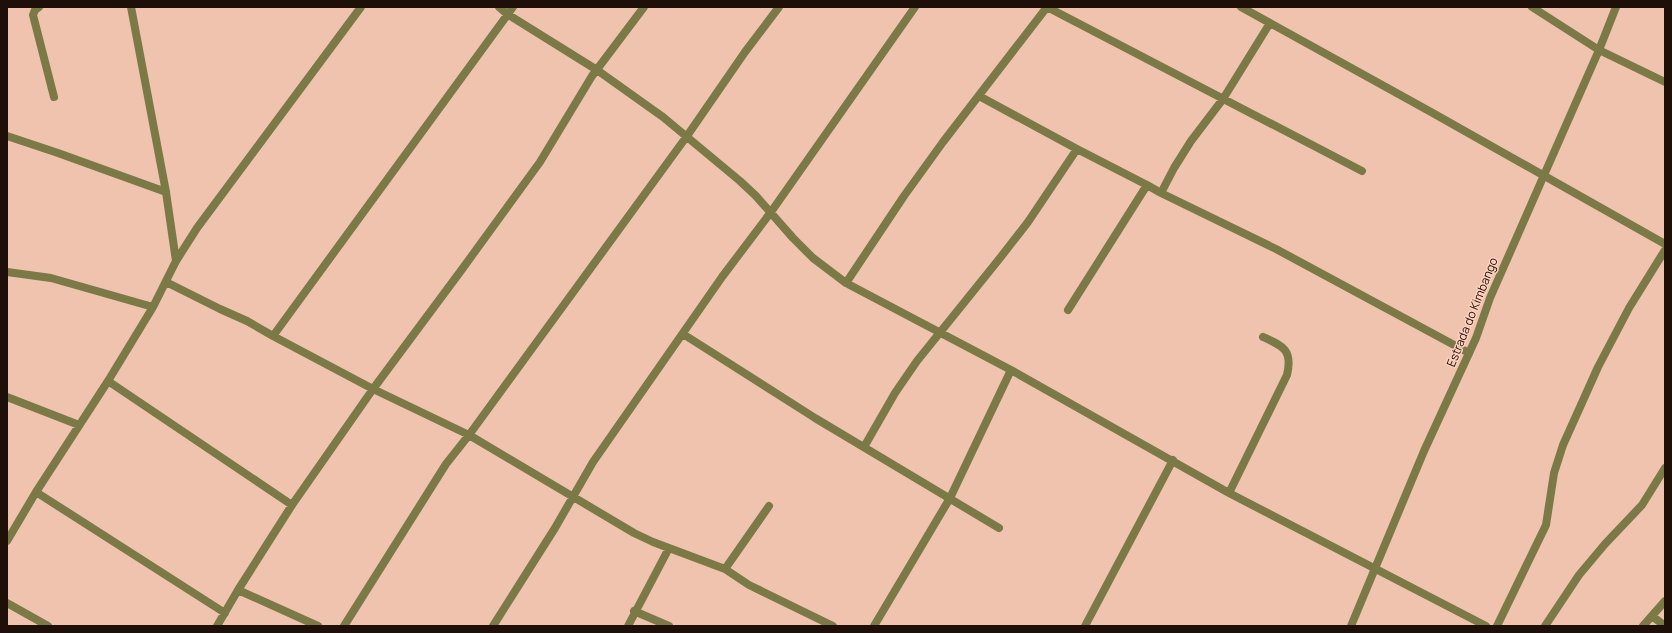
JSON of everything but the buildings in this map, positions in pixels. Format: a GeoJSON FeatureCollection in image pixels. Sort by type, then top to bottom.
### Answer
{"type":"FeatureCollection","features":[{"type":"Feature","properties":{"kind":"street"},"geometry":{"type":"LineString","coordinates":[[39,7],[35,10],[33,16],[54,98]]}},
{"type":"Feature","properties":{"kind":"street"},"geometry":{"type":"LineString","coordinates":[[131,7],[166,192],[176,261]]}},
{"type":"Feature","properties":{"kind":"street"},"geometry":{"type":"LineString","coordinates":[[7,541],[36,492],[108,382],[153,307],[176,261],[197,228],[361,7]]}},
{"type":"Feature","properties":{"kind":"street"},"geometry":{"type":"LineString","coordinates":[[499,7],[507,14],[597,70],[663,117],[740,181],[813,258],[846,283],[1011,370],[1173,460],[1229,493],[1486,626]]}},
{"type":"Feature","properties":{"kind":"street"},"geometry":{"type":"LineString","coordinates":[[273,336],[513,7]]}},
{"type":"Feature","properties":{"kind":"street"},"geometry":{"type":"LineString","coordinates":[[217,626],[292,505],[373,389],[540,162],[597,70],[644,7]]}},
{"type":"Feature","properties":{"kind":"street"},"geometry":{"type":"LineString","coordinates":[[344,626],[446,464],[470,435],[745,52],[780,7]]}},
{"type":"Feature","properties":{"kind":"street"},"geometry":{"type":"LineString","coordinates":[[493,626],[593,462],[915,7]]}},
{"type":"Feature","properties":{"kind":"street"},"geometry":{"type":"LineString","coordinates":[[846,283],[904,196],[943,142],[1047,7],[1362,171]]}},
{"type":"Feature","properties":{"kind":"street"},"geometry":{"type":"LineString","coordinates":[[1241,7],[1665,244]]}},
{"type":"Feature","properties":{"kind":"street"},"geometry":{"type":"LineString","coordinates":[[1532,7],[1599,50],[1665,82]]}},
{"type":"Feature","properties":{"kind":"street","name":"Estrada do Kimbango"},"geometry":{"type":"LineString","coordinates":[[1351,626],[1424,451],[1469,354],[1490,298],[1599,50],[1616,7]]}},
{"type":"Feature","properties":{"kind":"street"},"geometry":{"type":"LineString","coordinates":[[1161,194],[1174,168],[1191,141],[1223,99],[1270,23]]}},
{"type":"Feature","properties":{"kind":"street"},"geometry":{"type":"LineString","coordinates":[[979,96],[1147,185],[1161,194],[1276,249],[1469,354]]}},
{"type":"Feature","properties":{"kind":"street"},"geometry":{"type":"LineString","coordinates":[[7,136],[166,192]]}},
{"type":"Feature","properties":{"kind":"street"},"geometry":{"type":"LineString","coordinates":[[864,447],[899,386],[928,345],[940,333],[1028,222],[1077,149]]}},
{"type":"Feature","properties":{"kind":"street"},"geometry":{"type":"LineString","coordinates":[[1068,310],[1147,185]]}},
{"type":"Feature","properties":{"kind":"street"},"geometry":{"type":"LineString","coordinates":[[1497,626],[1546,525],[1554,473],[1563,445],[1594,374],[1629,308],[1665,250]]}},
{"type":"Feature","properties":{"kind":"street"},"geometry":{"type":"LineString","coordinates":[[7,272],[51,278],[153,307]]}},
{"type":"Feature","properties":{"kind":"street"},"geometry":{"type":"LineString","coordinates":[[166,282],[247,321],[373,389],[470,435],[634,533],[725,569],[749,585],[833,626]]}},
{"type":"Feature","properties":{"kind":"street"},"geometry":{"type":"LineString","coordinates":[[683,334],[815,418],[999,528]]}},
{"type":"Feature","properties":{"kind":"street"},"geometry":{"type":"LineString","coordinates":[[1229,493],[1287,375],[1289,367],[1288,353],[1284,348],[1263,337]]}},
{"type":"Feature","properties":{"kind":"street"},"geometry":{"type":"LineString","coordinates":[[874,626],[950,498],[1011,370]]}},
{"type":"Feature","properties":{"kind":"street"},"geometry":{"type":"LineString","coordinates":[[108,382],[292,505]]}},
{"type":"Feature","properties":{"kind":"street"},"geometry":{"type":"LineString","coordinates":[[7,397],[79,425]]}},
{"type":"Feature","properties":{"kind":"street"},"geometry":{"type":"LineString","coordinates":[[1085,626],[1173,460]]}},
{"type":"Feature","properties":{"kind":"street"},"geometry":{"type":"LineString","coordinates":[[1545,626],[1579,575],[1605,544],[1642,505],[1665,468]]}},
{"type":"Feature","properties":{"kind":"street"},"geometry":{"type":"LineString","coordinates":[[36,492],[225,613]]}},
{"type":"Feature","properties":{"kind":"street"},"geometry":{"type":"LineString","coordinates":[[725,569],[769,506]]}},
{"type":"Feature","properties":{"kind":"street"},"geometry":{"type":"LineString","coordinates":[[628,626],[634,611],[669,548]]}},
{"type":"Feature","properties":{"kind":"street"},"geometry":{"type":"LineString","coordinates":[[238,590],[318,626]]}},
{"type":"Feature","properties":{"kind":"street"},"geometry":{"type":"LineString","coordinates":[[1643,626],[1665,601]]}},
{"type":"Feature","properties":{"kind":"street"},"geometry":{"type":"LineString","coordinates":[[7,603],[48,626]]}},
{"type":"Feature","properties":{"kind":"street"},"geometry":{"type":"LineString","coordinates":[[634,611],[669,626]]}},
{"type":"Feature","properties":{"kind":"street"},"geometry":{"type":"LineString","coordinates":[[1652,616],[1665,626]]}}]}
